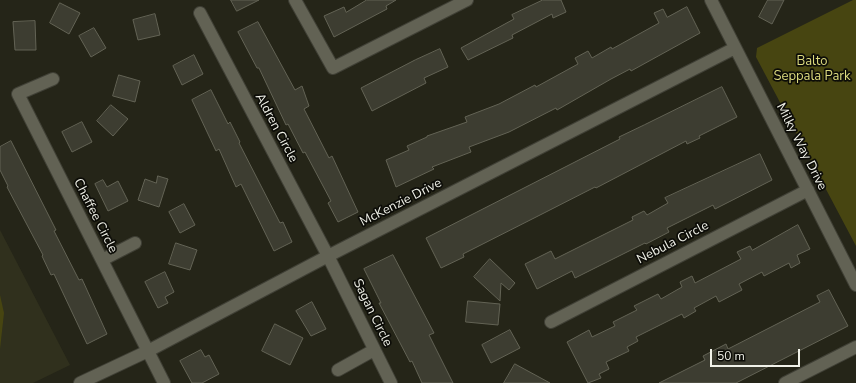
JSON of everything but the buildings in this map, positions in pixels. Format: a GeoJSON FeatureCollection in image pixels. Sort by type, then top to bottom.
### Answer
{"type":"FeatureCollection","features":[{"type":"Feature","properties":{"kind":"street"},"geometry":{"type":"LineString","coordinates":[[295,0],[333,68],[467,0]]}},
{"type":"Feature","properties":{"kind":"street","name":"Milky Way Drive"},"geometry":{"type":"LineString","coordinates":[[711,0],[856,285]]}},
{"type":"Feature","properties":{"kind":"street","name":"Aldren Circle"},"geometry":{"type":"LineString","coordinates":[[200,13],[328,256]]}},
{"type":"Feature","properties":{"kind":"street","name":"McKenzie Drive"},"geometry":{"type":"LineString","coordinates":[[80,383],[148,351],[328,256],[735,48]]}},
{"type":"Feature","properties":{"kind":"street","name":"Chaffee Circle"},"geometry":{"type":"LineString","coordinates":[[53,79],[18,94],[164,383]]}},
{"type":"Feature","properties":{"kind":"street","name":"Nebula Circle"},"geometry":{"type":"LineString","coordinates":[[550,322],[808,190]]}},
{"type":"Feature","properties":{"kind":"street"},"geometry":{"type":"LineString","coordinates":[[102,260],[135,242]]}},
{"type":"Feature","properties":{"kind":"street","name":"Sagan Circle"},"geometry":{"type":"LineString","coordinates":[[328,256],[391,383]]}},
{"type":"Feature","properties":{"kind":"street"},"geometry":{"type":"LineString","coordinates":[[785,383],[805,378],[856,347]]}},
{"type":"Feature","properties":{"kind":"street"},"geometry":{"type":"LineString","coordinates":[[338,370],[374,350]]}},
{"type":"Feature","properties":{"kind":"shaded area"},"geometry":{"type":"Polygon","coordinates":[[[0,230],[70,365],[33,383],[0,383],[0,230]]]}},
{"type":"Feature","properties":{"kind":"green space","name":"Balto Seppala Park"},"geometry":{"type":"Polygon","coordinates":[[[853,0],[856,0],[856,246],[756,57],[757,48],[853,0]]]}},
{"type":"Feature","properties":{"kind":"green space"},"geometry":{"type":"Polygon","coordinates":[[[0,295],[4,313],[0,349],[0,295]]]}}]}
